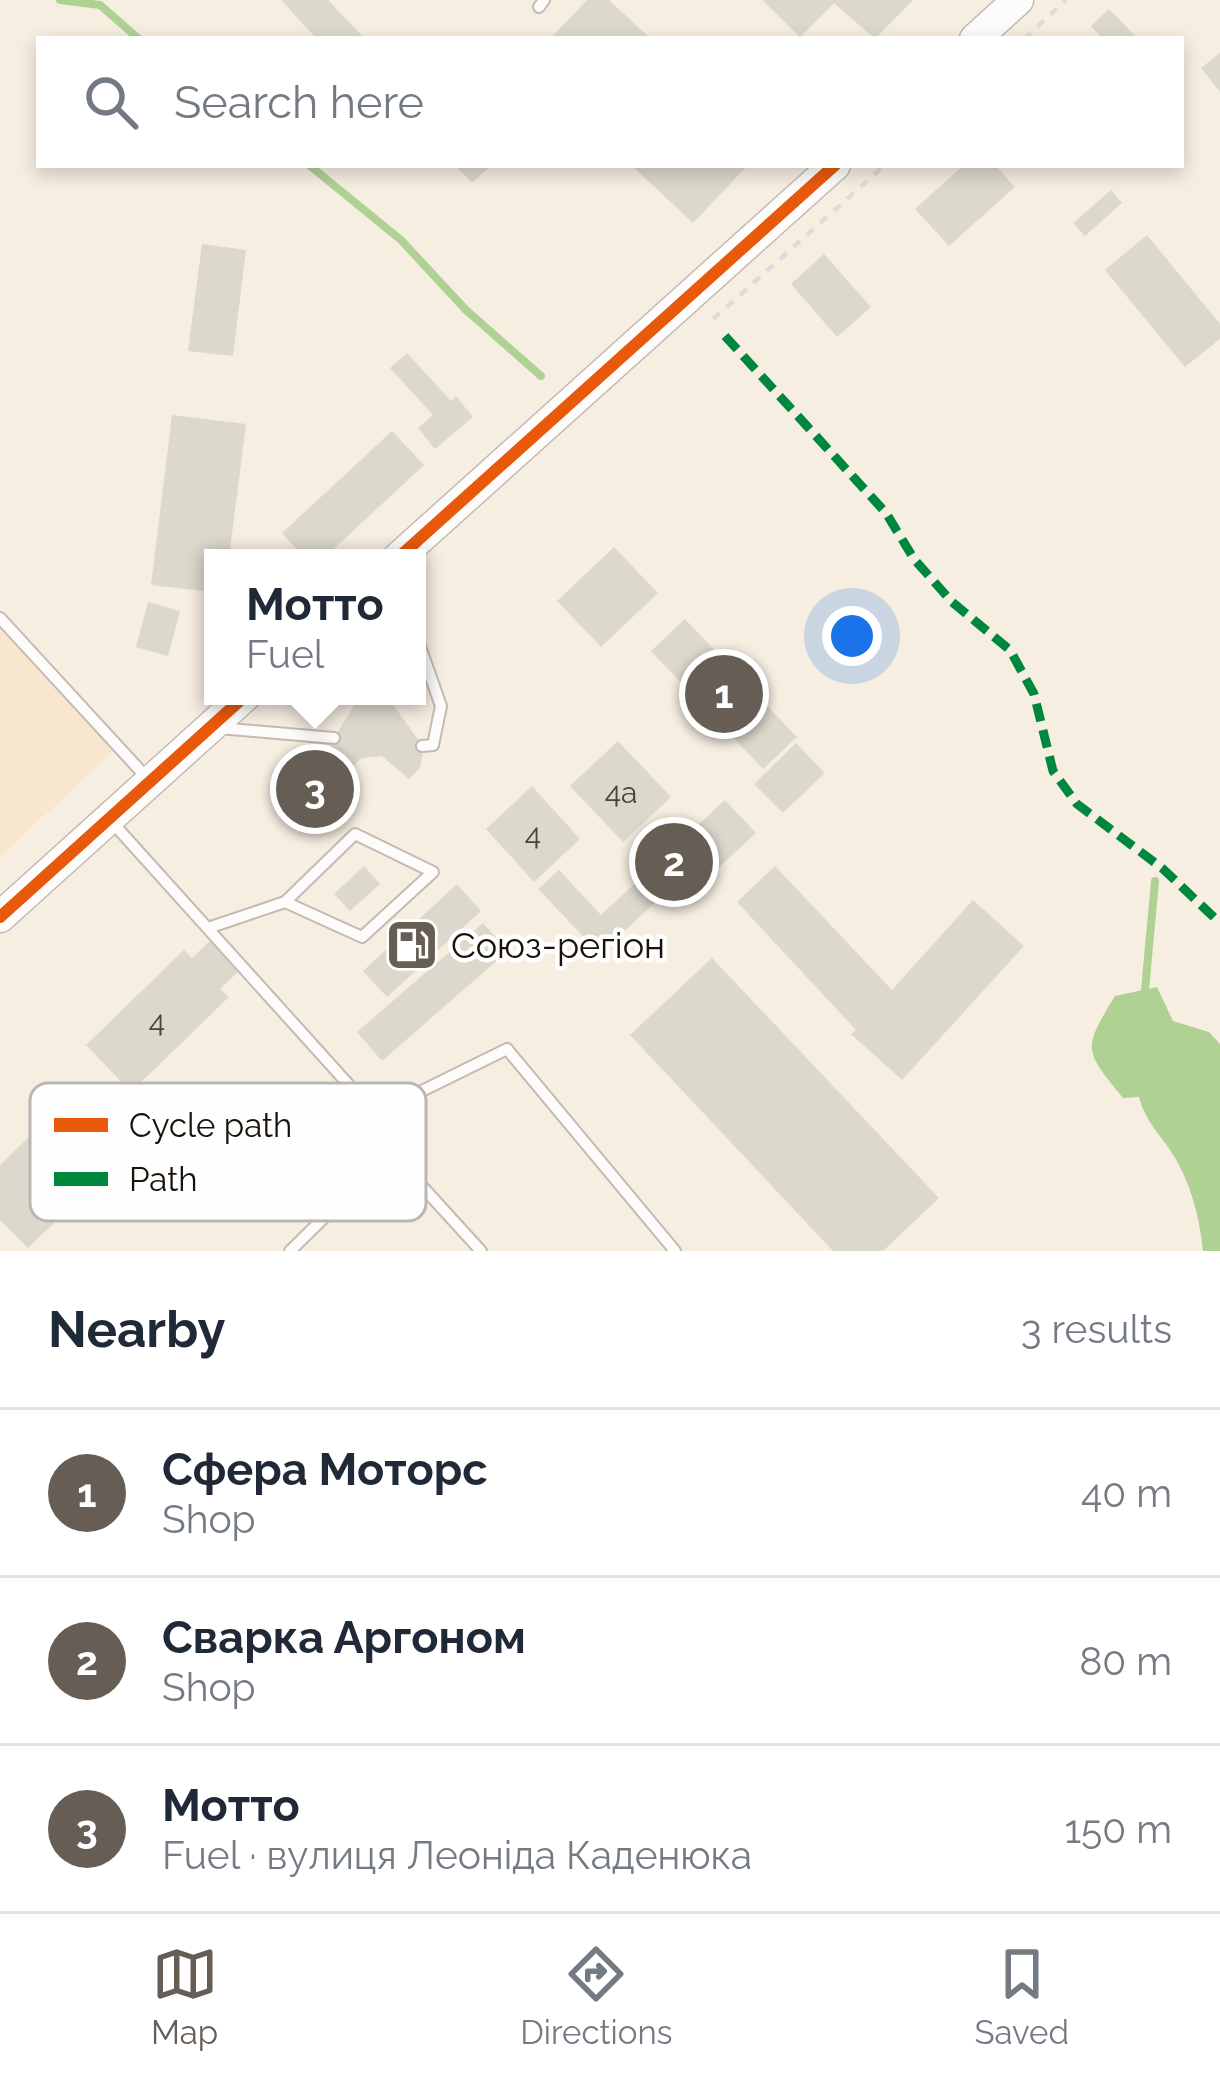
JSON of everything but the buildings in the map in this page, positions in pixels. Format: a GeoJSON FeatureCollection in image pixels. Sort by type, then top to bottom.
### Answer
{"type":"FeatureCollection","features":[{"type":"Feature","properties":{"kind":"street"},"geometry":{"type":"LineString","coordinates":[[977,36],[1003,5]]}},
{"type":"Feature","properties":{"kind":"street"},"geometry":{"type":"LineString","coordinates":[[408,549],[832,168]]}},
{"type":"Feature","properties":{"kind":"street"},"geometry":{"type":"LineString","coordinates":[[0,917],[235,705]]}},
{"type":"Feature","properties":{"kind":"lane"},"geometry":{"type":"LineString","coordinates":[[0,618],[150,781]]}},
{"type":"Feature","properties":{"kind":"lane"},"geometry":{"type":"LineString","coordinates":[[422,746],[433,745],[441,706],[426,664]]}},
{"type":"Feature","properties":{"kind":"lane"},"geometry":{"type":"LineString","coordinates":[[210,727],[334,738]]}},
{"type":"Feature","properties":{"kind":"lane"},"geometry":{"type":"LineString","coordinates":[[109,818],[347,1083]]}},
{"type":"Feature","properties":{"kind":"lane"},"geometry":{"type":"LineString","coordinates":[[208,928],[285,902],[355,834],[433,872],[362,937],[285,902]]}},
{"type":"Feature","properties":{"kind":"lane"},"geometry":{"type":"LineString","coordinates":[[426,1089],[506,1049],[675,1251]]}},
{"type":"Feature","properties":{"kind":"lane"},"geometry":{"type":"LineString","coordinates":[[426,1190],[481,1251]]}},
{"type":"Feature","properties":{"kind":"lane"},"geometry":{"type":"LineString","coordinates":[[290,1251],[321,1221]]}},
{"type":"Feature","properties":{"kind":"path"},"geometry":{"type":"LineString","coordinates":[[1027,36],[1066,0]]}},
{"type":"Feature","properties":{"kind":"path"},"geometry":{"type":"LineString","coordinates":[[713,319],[882,168]]}},
{"type":"Feature","properties":{"kind":"shaded area"},"geometry":{"type":"Polygon","coordinates":[[[0,627],[113,751],[0,857],[0,627]]]}},
{"type":"Feature","properties":{"kind":"shaded area"},"geometry":{"type":"Polygon","coordinates":[[[1157,987],[1173,1021],[1209,1032],[1220,1044],[1220,1251],[1203,1251],[1195,1207],[1179,1165],[1139,1097],[1123,1098],[1092,1049],[1097,1028],[1115,996],[1157,987]]]}},
{"type":"Feature","properties":{"kind":"waterway"},"geometry":{"type":"LineString","coordinates":[[60,0],[100,5],[136,36]]}},
{"type":"Feature","properties":{"kind":"waterway"},"geometry":{"type":"LineString","coordinates":[[313,168],[401,240],[466,310],[541,376]]}},
{"type":"Feature","properties":{"kind":"waterway"},"geometry":{"type":"LineString","coordinates":[[1145,990],[1155,881]]}},
{"type":"Feature","properties":{"kind":"marked path"},"geometry":{"type":"LineString","coordinates":[[725,336],[886,513],[914,559],[952,602],[1010,650],[1034,694],[1053,771],[1077,804],[1162,868],[1220,923]]}},
{"type":"Feature","properties":{"kind":"cycle path"},"geometry":{"type":"LineString","coordinates":[[408,549],[832,168]]}},
{"type":"Feature","properties":{"kind":"cycle path"},"geometry":{"type":"LineString","coordinates":[[0,917],[235,705]]}},
{"type":"Feature","properties":{"kind":"place","name":"Сфера Моторс"},"geometry":{"type":"Point","coordinates":[724,694]}},
{"type":"Feature","properties":{"kind":"place","name":"Мотто"},"geometry":{"type":"Point","coordinates":[315,789]}},
{"type":"Feature","properties":{"kind":"place","name":"Сварка Аргоном"},"geometry":{"type":"Point","coordinates":[674,862]}},
{"type":"Feature","properties":{"kind":"place","name":"Союз-регіон"},"geometry":{"type":"Point","coordinates":[412,945]}}]}
